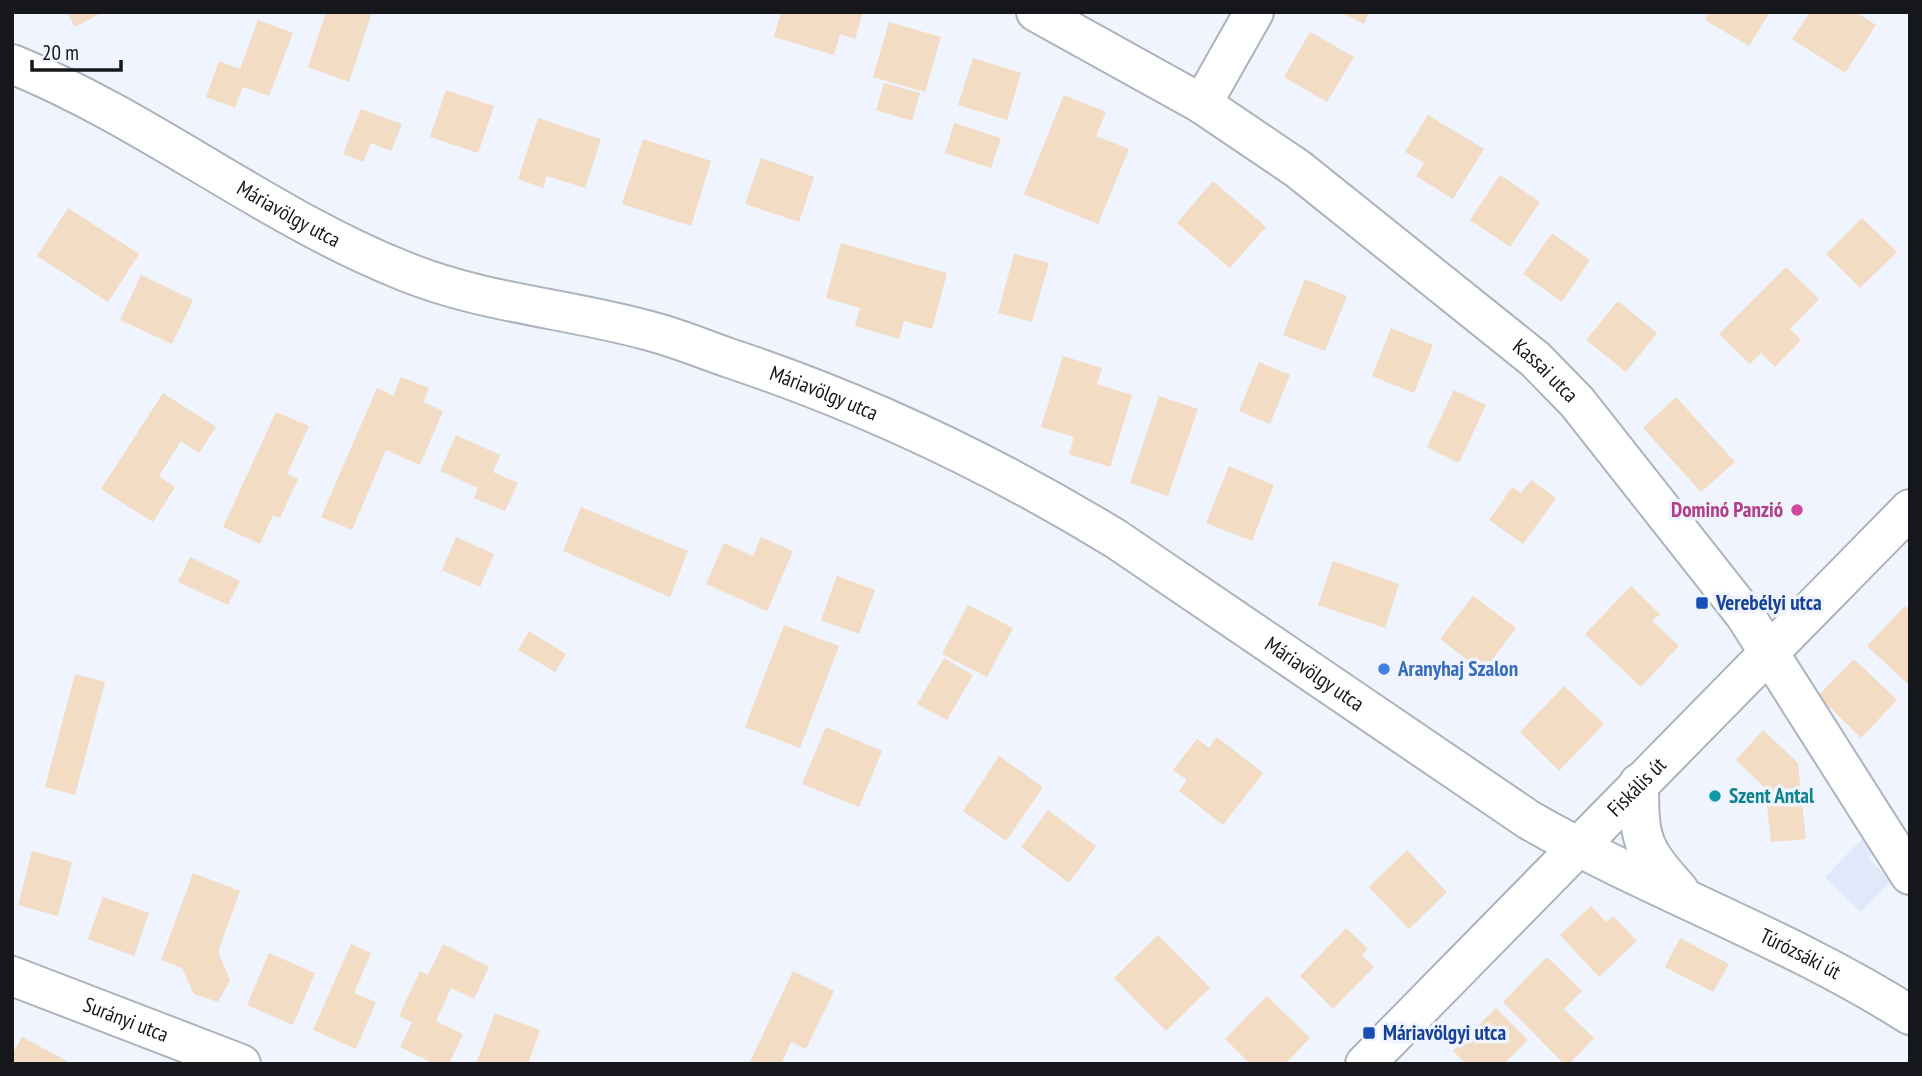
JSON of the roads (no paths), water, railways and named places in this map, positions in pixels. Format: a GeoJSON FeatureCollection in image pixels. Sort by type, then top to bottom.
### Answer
{"type":"FeatureCollection","features":[{"type":"Feature","properties":{"kind":"street","name":"Kassai utca"},"geometry":{"type":"LineString","coordinates":[[1036,12],[1202,104],[1298,169],[1535,359],[1577,402],[1623,458],[1769,651],[1910,875]]}},
{"type":"Feature","properties":{"kind":"street"},"geometry":{"type":"LineString","coordinates":[[1202,104],[1254,12]]}},
{"type":"Feature","properties":{"kind":"street","name":"Máriavölgy utca"},"geometry":{"type":"LineString","coordinates":[[12,64],[100,104],[339,243],[403,271],[477,296],[646,330],[796,380],[980,462],[1048,498],[1116,540],[1518,812],[1577,847]]}},
{"type":"Feature","properties":{"kind":"street","name":"Fiskális út"},"geometry":{"type":"LineString","coordinates":[[1365,1064],[1910,509]]}},
{"type":"Feature","properties":{"kind":"street","name":"Túrózsáki út"},"geometry":{"type":"LineString","coordinates":[[1639,783],[1639,826],[1643,843],[1652,860],[1688,900]]}},
{"type":"Feature","properties":{"kind":"street","name":"Túrózsáki út"},"geometry":{"type":"LineString","coordinates":[[1577,847],[1757,932],[1910,1015]]}},
{"type":"Feature","properties":{"kind":"street","name":"Surányi utca"},"geometry":{"type":"LineString","coordinates":[[12,976],[241,1064]]}},
{"type":"Feature","properties":{"kind":"place","name":"Dominó Panzió"},"geometry":{"type":"Point","coordinates":[1797,510]}},
{"type":"Feature","properties":{"kind":"place","name":"Verebélyi utca"},"geometry":{"type":"Point","coordinates":[1702,603]}},
{"type":"Feature","properties":{"kind":"place","name":"Aranyhaj Szalon"},"geometry":{"type":"Point","coordinates":[1384,669]}},
{"type":"Feature","properties":{"kind":"place","name":"Szent Antal"},"geometry":{"type":"Point","coordinates":[1715,796]}},
{"type":"Feature","properties":{"kind":"place","name":"Máriavölgyi utca"},"geometry":{"type":"Point","coordinates":[1369,1033]}}]}
